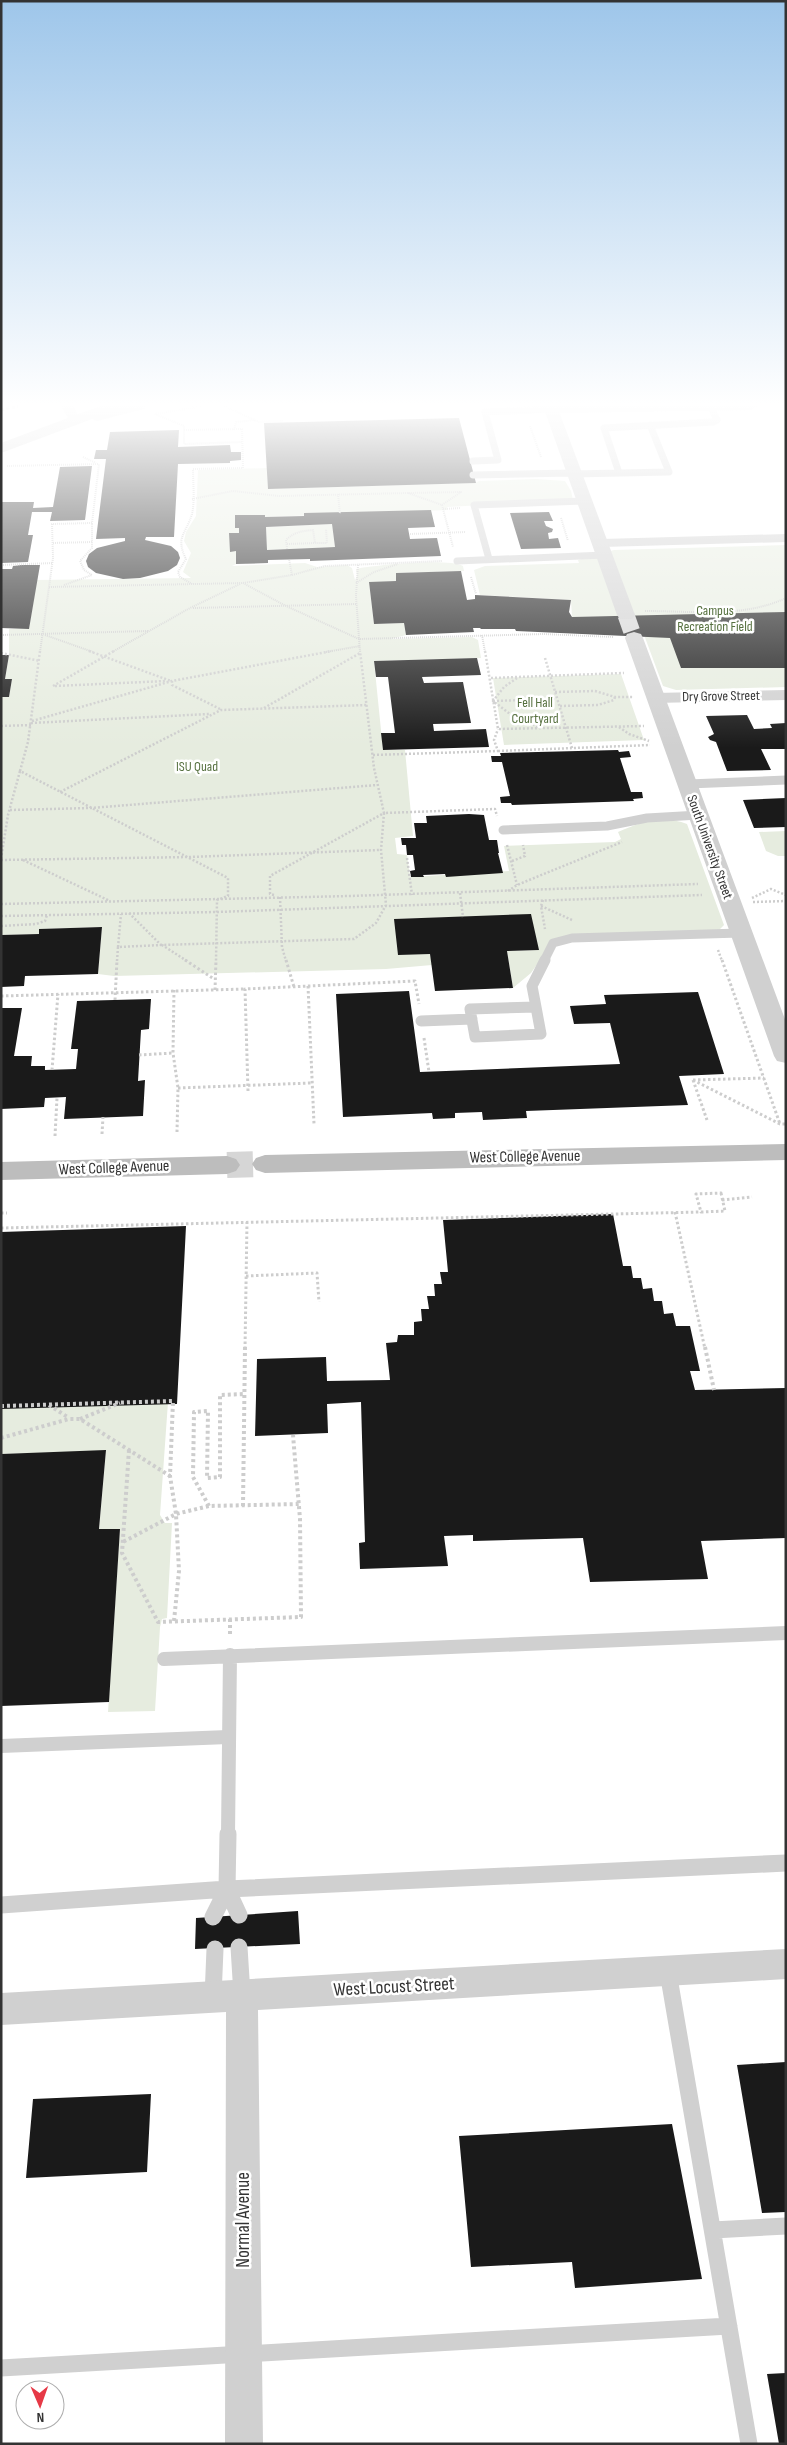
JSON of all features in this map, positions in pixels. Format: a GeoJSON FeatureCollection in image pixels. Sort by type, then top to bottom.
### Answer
{"type":"FeatureCollection","features":[{"type":"Feature","properties":{"kind":"main road","name":"West College Avenue"},"geometry":{"type":"LineString","coordinates":[[264,1164],[786,1152]]}},
{"type":"Feature","properties":{"kind":"main road","name":"West College Avenue"},"geometry":{"type":"LineString","coordinates":[[1,1171],[228,1165]]}},
{"type":"Feature","properties":{"kind":"street"},"geometry":{"type":"LineString","coordinates":[[592,520],[603,549],[634,613]]}},
{"type":"Feature","properties":{"kind":"street"},"geometry":{"type":"LineString","coordinates":[[603,549],[786,538]]}},
{"type":"Feature","properties":{"kind":"street","name":"South University Street"},"geometry":{"type":"LineString","coordinates":[[625,638],[646,697],[688,784],[740,933],[786,1056]]}},
{"type":"Feature","properties":{"kind":"street","name":"Dry Grove Street"},"geometry":{"type":"LineString","coordinates":[[646,697],[786,695]]}},
{"type":"Feature","properties":{"kind":"street","name":"West Locust Street"},"geometry":{"type":"LineString","coordinates":[[1,2009],[786,1964]]}},
{"type":"Feature","properties":{"kind":"street","name":"Normal Avenue"},"geometry":{"type":"LineString","coordinates":[[228,1997],[244,2353],[244,2444]]}},
{"type":"Feature","properties":{"kind":"lane"},"geometry":{"type":"LineString","coordinates":[[478,520],[489,560]]}},
{"type":"Feature","properties":{"kind":"lane"},"geometry":{"type":"LineString","coordinates":[[457,561],[489,560],[603,549]]}},
{"type":"Feature","properties":{"kind":"lane"},"geometry":{"type":"LineString","coordinates":[[688,784],[786,780]]}},
{"type":"Feature","properties":{"kind":"lane"},"geometry":{"type":"LineString","coordinates":[[503,830],[607,826],[648,818],[699,815]]}},
{"type":"Feature","properties":{"kind":"lane"},"geometry":{"type":"LineString","coordinates":[[536,1007],[470,1009],[475,1037],[541,1034],[536,1007],[532,986],[553,943],[560,941],[740,933]]}},
{"type":"Feature","properties":{"kind":"lane"},"geometry":{"type":"LineString","coordinates":[[421,1021],[472,1019]]}},
{"type":"Feature","properties":{"kind":"lane"},"geometry":{"type":"LineString","coordinates":[[164,1659],[786,1633]]}},
{"type":"Feature","properties":{"kind":"lane"},"geometry":{"type":"LineString","coordinates":[[230,1655],[227,1889],[239,1915]]}},
{"type":"Feature","properties":{"kind":"lane"},"geometry":{"type":"LineString","coordinates":[[1,1746],[228,1737]]}},
{"type":"Feature","properties":{"kind":"lane"},"geometry":{"type":"LineString","coordinates":[[1,1905],[227,1889],[786,1863]]}},
{"type":"Feature","properties":{"kind":"lane"},"geometry":{"type":"LineString","coordinates":[[213,1917],[227,1889]]}},
{"type":"Feature","properties":{"kind":"lane"},"geometry":{"type":"LineString","coordinates":[[228,1997],[239,1947]]}},
{"type":"Feature","properties":{"kind":"lane"},"geometry":{"type":"LineString","coordinates":[[215,1948],[228,1997]]}},
{"type":"Feature","properties":{"kind":"lane"},"geometry":{"type":"LineString","coordinates":[[668,1971],[749,2444]]}},
{"type":"Feature","properties":{"kind":"lane"},"geometry":{"type":"LineString","coordinates":[[713,2230],[786,2226]]}},
{"type":"Feature","properties":{"kind":"lane"},"geometry":{"type":"LineString","coordinates":[[1,2368],[729,2326]]}},
{"type":"Feature","properties":{"kind":"path"},"geometry":{"type":"LineString","coordinates":[[189,520],[183,532],[180,547],[186,559],[178,572],[180,577],[192,584]]}},
{"type":"Feature","properties":{"kind":"path"},"geometry":{"type":"LineString","coordinates":[[50,587],[243,583],[292,575],[325,566],[457,561],[446,520]]}},
{"type":"Feature","properties":{"kind":"path"},"geometry":{"type":"LineString","coordinates":[[61,586],[92,575],[84,570],[80,561],[92,548],[92,523],[52,524],[53,563],[31,723],[8,814],[1,859],[189,857],[380,850]]}},
{"type":"Feature","properties":{"kind":"path"},"geometry":{"type":"LineString","coordinates":[[287,544],[328,543],[326,529]]}},
{"type":"Feature","properties":{"kind":"path"},"geometry":{"type":"LineString","coordinates":[[288,549],[286,540],[294,533],[313,530],[315,543]]}},
{"type":"Feature","properties":{"kind":"path"},"geometry":{"type":"LineString","coordinates":[[410,534],[481,532]]}},
{"type":"Feature","properties":{"kind":"path"},"geometry":{"type":"LineString","coordinates":[[53,543],[92,542]]}},
{"type":"Feature","properties":{"kind":"path"},"geometry":{"type":"LineString","coordinates":[[289,559],[292,575]]}},
{"type":"Feature","properties":{"kind":"path"},"geometry":{"type":"LineString","coordinates":[[1,565],[53,563]]}},
{"type":"Feature","properties":{"kind":"path"},"geometry":{"type":"LineString","coordinates":[[355,583],[374,572],[402,563]]}},
{"type":"Feature","properties":{"kind":"path"},"geometry":{"type":"LineString","coordinates":[[118,947],[354,939],[376,923],[386,905],[380,850],[384,813],[377,785],[360,653],[355,583],[358,565]]}},
{"type":"Feature","properties":{"kind":"path"},"geometry":{"type":"LineString","coordinates":[[243,583],[286,606],[359,639],[544,634],[625,638]]}},
{"type":"Feature","properties":{"kind":"path"},"geometry":{"type":"LineString","coordinates":[[172,681],[53,686],[106,658],[190,608],[243,583]]}},
{"type":"Feature","properties":{"kind":"path"},"geometry":{"type":"LineString","coordinates":[[634,613],[740,609],[777,604],[786,598]]}},
{"type":"Feature","properties":{"kind":"path"},"geometry":{"type":"LineString","coordinates":[[190,608],[357,604]]}},
{"type":"Feature","properties":{"kind":"path"},"geometry":{"type":"LineString","coordinates":[[1,635],[148,632]]}},
{"type":"Feature","properties":{"kind":"path"},"geometry":{"type":"LineString","coordinates":[[43,634],[172,681]]}},
{"type":"Feature","properties":{"kind":"path"},"geometry":{"type":"LineString","coordinates":[[482,635],[491,678],[492,701],[498,729],[494,740],[498,751]]}},
{"type":"Feature","properties":{"kind":"path"},"geometry":{"type":"LineString","coordinates":[[31,723],[172,681],[360,646]]}},
{"type":"Feature","properties":{"kind":"path"},"geometry":{"type":"LineString","coordinates":[[1,653],[40,662]]}},
{"type":"Feature","properties":{"kind":"path"},"geometry":{"type":"LineString","coordinates":[[263,709],[360,653]]}},
{"type":"Feature","properties":{"kind":"path"},"geometry":{"type":"LineString","coordinates":[[545,658],[572,748]]}},
{"type":"Feature","properties":{"kind":"path"},"geometry":{"type":"LineString","coordinates":[[491,678],[628,673]]}},
{"type":"Feature","properties":{"kind":"path"},"geometry":{"type":"LineString","coordinates":[[492,701],[504,687],[518,677]]}},
{"type":"Feature","properties":{"kind":"path"},"geometry":{"type":"LineString","coordinates":[[172,681],[172,685],[221,710]]}},
{"type":"Feature","properties":{"kind":"path"},"geometry":{"type":"LineString","coordinates":[[555,692],[595,691],[604,692],[615,697],[646,697]]}},
{"type":"Feature","properties":{"kind":"path"},"geometry":{"type":"LineString","coordinates":[[560,706],[606,704],[614,700],[615,697]]}},
{"type":"Feature","properties":{"kind":"path"},"geometry":{"type":"LineString","coordinates":[[492,701],[557,699]]}},
{"type":"Feature","properties":{"kind":"path"},"geometry":{"type":"LineString","coordinates":[[492,701],[499,708],[522,722],[545,728]]}},
{"type":"Feature","properties":{"kind":"path"},"geometry":{"type":"LineString","coordinates":[[60,793],[221,710],[367,705]]}},
{"type":"Feature","properties":{"kind":"path"},"geometry":{"type":"LineString","coordinates":[[1,726],[212,714]]}},
{"type":"Feature","properties":{"kind":"path"},"geometry":{"type":"LineString","coordinates":[[373,755],[572,748],[653,743],[630,734],[618,726]]}},
{"type":"Feature","properties":{"kind":"path"},"geometry":{"type":"LineString","coordinates":[[498,729],[647,726]]}},
{"type":"Feature","properties":{"kind":"path"},"geometry":{"type":"LineString","coordinates":[[20,771],[228,878],[228,896],[217,900]]}},
{"type":"Feature","properties":{"kind":"path"},"geometry":{"type":"LineString","coordinates":[[10,810],[91,808],[377,785]]}},
{"type":"Feature","properties":{"kind":"path"},"geometry":{"type":"LineString","coordinates":[[280,896],[270,894],[270,876],[384,813],[495,809],[512,861],[517,885]]}},
{"type":"Feature","properties":{"kind":"path"},"geometry":{"type":"LineString","coordinates":[[1,815],[8,814]]}},
{"type":"Feature","properties":{"kind":"path"},"geometry":{"type":"LineString","coordinates":[[508,891],[517,885],[623,842]]}},
{"type":"Feature","properties":{"kind":"path"},"geometry":{"type":"LineString","coordinates":[[512,861],[525,856],[523,844]]}},
{"type":"Feature","properties":{"kind":"path"},"geometry":{"type":"LineString","coordinates":[[407,858],[412,895]]}},
{"type":"Feature","properties":{"kind":"path"},"geometry":{"type":"LineString","coordinates":[[23,859],[112,902]]}},
{"type":"Feature","properties":{"kind":"path"},"geometry":{"type":"LineString","coordinates":[[1,904],[217,900],[280,896],[412,895],[698,884]]}},
{"type":"Feature","properties":{"kind":"path"},"geometry":{"type":"LineString","coordinates":[[752,898],[771,890],[786,896]]}},
{"type":"Feature","properties":{"kind":"path"},"geometry":{"type":"LineString","coordinates":[[460,893],[464,917]]}},
{"type":"Feature","properties":{"kind":"path"},"geometry":{"type":"LineString","coordinates":[[1,916],[217,912],[702,895]]}},
{"type":"Feature","properties":{"kind":"path"},"geometry":{"type":"LineString","coordinates":[[280,896],[282,942],[294,986]]}},
{"type":"Feature","properties":{"kind":"path"},"geometry":{"type":"LineString","coordinates":[[214,990],[217,900]]}},
{"type":"Feature","properties":{"kind":"path"},"geometry":{"type":"LineString","coordinates":[[543,900],[542,906],[546,933],[560,941]]}},
{"type":"Feature","properties":{"kind":"path"},"geometry":{"type":"LineString","coordinates":[[128,913],[162,945],[215,980]]}},
{"type":"Feature","properties":{"kind":"path"},"geometry":{"type":"LineString","coordinates":[[115,1000],[121,914]]}},
{"type":"Feature","properties":{"kind":"path"},"geometry":{"type":"LineString","coordinates":[[1,926],[36,924],[45,921],[47,915]]}},
{"type":"Feature","properties":{"kind":"path"},"geometry":{"type":"LineString","coordinates":[[1,996],[214,990],[415,981],[429,1072]]}},
{"type":"Feature","properties":{"kind":"path"},"geometry":{"type":"LineString","coordinates":[[308,986],[314,1124]]}},
{"type":"Feature","properties":{"kind":"path"},"geometry":{"type":"LineString","coordinates":[[245,988],[248,1092]]}},
{"type":"Feature","properties":{"kind":"path"},"geometry":{"type":"LineString","coordinates":[[174,990],[174,1053],[178,1088],[177,1132]]}},
{"type":"Feature","properties":{"kind":"path"},"geometry":{"type":"LineString","coordinates":[[52,1070],[58,994]]}},
{"type":"Feature","properties":{"kind":"path"},"geometry":{"type":"LineString","coordinates":[[139,1055],[174,1053]]}},
{"type":"Feature","properties":{"kind":"path"},"geometry":{"type":"LineString","coordinates":[[693,1080],[764,1078]]}},
{"type":"Feature","properties":{"kind":"path"},"geometry":{"type":"LineString","coordinates":[[693,1080],[707,1120]]}},
{"type":"Feature","properties":{"kind":"path"},"geometry":{"type":"LineString","coordinates":[[693,1080],[780,1124],[786,1124]]}},
{"type":"Feature","properties":{"kind":"path"},"geometry":{"type":"LineString","coordinates":[[178,1088],[311,1083]]}},
{"type":"Feature","properties":{"kind":"path"},"geometry":{"type":"LineString","coordinates":[[55,1136],[57,1098]]}},
{"type":"Feature","properties":{"kind":"path"},"geometry":{"type":"LineString","coordinates":[[102,1117],[102,1134]]}},
{"type":"Feature","properties":{"kind":"path"},"geometry":{"type":"LineString","coordinates":[[1,1228],[701,1212],[725,1211],[721,1192],[696,1194],[701,1212]]}},
{"type":"Feature","properties":{"kind":"path"},"geometry":{"type":"LineString","coordinates":[[722,1200],[752,1197]]}},
{"type":"Feature","properties":{"kind":"path"},"geometry":{"type":"LineString","coordinates":[[675,1212],[714,1390]]}},
{"type":"Feature","properties":{"kind":"path"},"geometry":{"type":"LineString","coordinates":[[1,1213],[7,1213]]}},
{"type":"Feature","properties":{"kind":"path"},"geometry":{"type":"LineString","coordinates":[[243,1506],[247,1222]]}},
{"type":"Feature","properties":{"kind":"path"},"geometry":{"type":"LineString","coordinates":[[246,1276],[317,1273],[319,1302]]}},
{"type":"Feature","properties":{"kind":"path"},"geometry":{"type":"LineString","coordinates":[[209,1506],[193,1477],[194,1412],[208,1411],[206,1478],[220,1477],[220,1395],[244,1394]]}},
{"type":"Feature","properties":{"kind":"path"},"geometry":{"type":"LineString","coordinates":[[1,1406],[172,1400],[170,1476],[176,1514],[179,1571],[174,1622]]}},
{"type":"Feature","properties":{"kind":"path"},"geometry":{"type":"LineString","coordinates":[[1,1438],[69,1419],[80,1419],[123,1402]]}},
{"type":"Feature","properties":{"kind":"path"},"geometry":{"type":"LineString","coordinates":[[48,1405],[69,1419]]}},
{"type":"Feature","properties":{"kind":"path"},"geometry":{"type":"LineString","coordinates":[[80,1419],[170,1476]]}},
{"type":"Feature","properties":{"kind":"path"},"geometry":{"type":"LineString","coordinates":[[128,1450],[122,1553],[158,1622],[301,1617],[300,1504],[293,1435]]}},
{"type":"Feature","properties":{"kind":"path"},"geometry":{"type":"LineString","coordinates":[[122,1542],[176,1514],[209,1506],[300,1504]]}},
{"type":"Feature","properties":{"kind":"green space","name":"ISU Quad"},"geometry":{"type":"Polygon","coordinates":[[[193,520],[235,520],[235,527],[239,528],[239,533],[230,533],[230,551],[236,551],[236,564],[232,566],[305,563],[317,567],[347,565],[352,568],[355,580],[357,576],[356,569],[365,567],[428,562],[463,566],[464,571],[396,573],[396,581],[369,583],[374,624],[404,623],[406,635],[391,639],[472,637],[478,640],[481,658],[374,661],[383,750],[405,750],[413,836],[395,838],[397,854],[407,855],[410,877],[509,871],[504,846],[615,842],[621,839],[618,832],[635,825],[661,820],[678,821],[687,824],[724,925],[719,930],[554,940],[531,973],[513,988],[507,951],[538,950],[531,915],[394,919],[430,953],[432,965],[386,969],[114,976],[98,974],[102,927],[40,929],[39,934],[1,935],[1,697],[9,697],[12,679],[5,679],[9,655],[9,629],[29,628],[37,580],[191,578],[183,572],[191,553],[184,541],[186,532],[193,520]]]}},
{"type":"Feature","properties":{"kind":"green space"},"geometry":{"type":"Polygon","coordinates":[[[332,524],[335,547],[267,550],[266,527],[332,524]]]}},
{"type":"Feature","properties":{"kind":"green space","name":"Campus Recreation Field"},"geometry":{"type":"Polygon","coordinates":[[[786,545],[786,687],[676,690],[663,686],[637,616],[572,617],[571,600],[480,595],[474,570],[485,566],[579,563],[578,560],[614,550],[786,545]]]}},
{"type":"Feature","properties":{"kind":"green space","name":"Fell Hall Courtyard"},"geometry":{"type":"Polygon","coordinates":[[[621,674],[644,740],[504,745],[493,678],[621,674]]]}},
{"type":"Feature","properties":{"kind":"green space"},"geometry":{"type":"Polygon","coordinates":[[[786,831],[786,856],[778,856],[766,851],[759,832],[786,831]]]}},
{"type":"Feature","properties":{"kind":"green space"},"geometry":{"type":"Polygon","coordinates":[[[168,1402],[160,1515],[165,1523],[172,1523],[167,1618],[162,1619],[160,1627],[155,1711],[108,1712],[120,1529],[99,1529],[106,1451],[1,1454],[1,1406],[168,1402]]]}},
{"type":"Feature","properties":{"kind":"building"},"geometry":{"type":"Polygon","coordinates":[[[1,520],[31,520],[28,535],[33,535],[28,562],[1,563],[1,520]]]}},
{"type":"Feature","properties":{"kind":"building"},"geometry":{"type":"Polygon","coordinates":[[[98,520],[175,520],[174,537],[146,537],[145,540],[171,546],[178,552],[180,558],[177,565],[168,571],[140,578],[123,579],[96,573],[88,567],[86,561],[89,554],[97,548],[125,541],[125,538],[96,539],[98,520]]]}},
{"type":"Feature","properties":{"kind":"building"},"geometry":{"type":"Polygon","coordinates":[[[235,520],[433,520],[435,527],[408,528],[410,539],[437,538],[441,556],[310,561],[310,559],[268,560],[268,563],[236,564],[236,551],[230,552],[229,533],[239,533],[239,528],[235,528],[235,520]],[[332,524],[266,527],[267,550],[335,547],[332,524]]]}},
{"type":"Feature","properties":{"kind":"building"},"geometry":{"type":"Polygon","coordinates":[[[512,520],[553,520],[544,521],[546,526],[553,529],[552,532],[548,533],[549,539],[558,538],[561,548],[521,549],[512,520]]]}},
{"type":"Feature","properties":{"kind":"building"},"geometry":{"type":"Polygon","coordinates":[[[21,565],[40,565],[29,629],[1,628],[1,569],[12,569],[13,566],[21,565]]]}},
{"type":"Feature","properties":{"kind":"building"},"geometry":{"type":"Polygon","coordinates":[[[461,571],[467,600],[475,599],[475,595],[571,600],[569,612],[572,617],[786,612],[786,668],[681,668],[670,638],[480,628],[473,628],[474,632],[406,635],[404,623],[374,624],[369,582],[396,581],[396,573],[461,571]]]}},
{"type":"Feature","properties":{"kind":"building"},"geometry":{"type":"Polygon","coordinates":[[[1,655],[9,655],[5,679],[12,679],[9,697],[1,697],[1,655]]]}},
{"type":"Feature","properties":{"kind":"building"},"geometry":{"type":"Polygon","coordinates":[[[477,658],[481,675],[422,677],[424,683],[463,682],[471,723],[433,724],[434,731],[486,729],[489,747],[383,750],[381,733],[395,733],[388,677],[376,677],[374,661],[477,658]]]}},
{"type":"Feature","properties":{"kind":"building"},"geometry":{"type":"Polygon","coordinates":[[[747,715],[754,729],[772,728],[770,724],[786,723],[786,749],[761,749],[771,770],[727,771],[716,742],[708,737],[714,734],[706,716],[747,715]]]}},
{"type":"Feature","properties":{"kind":"building"},"geometry":{"type":"Polygon","coordinates":[[[618,750],[619,752],[629,751],[631,757],[620,758],[631,792],[642,792],[643,798],[633,799],[634,801],[512,805],[511,803],[501,803],[500,797],[510,796],[502,762],[492,762],[491,756],[501,756],[500,753],[618,750]]]}},
{"type":"Feature","properties":{"kind":"building"},"geometry":{"type":"Polygon","coordinates":[[[786,798],[786,827],[754,828],[743,800],[786,798]]]}},
{"type":"Feature","properties":{"kind":"building"},"geometry":{"type":"Polygon","coordinates":[[[484,815],[489,840],[497,840],[503,873],[446,877],[445,874],[411,877],[410,871],[415,870],[413,855],[407,855],[406,845],[402,845],[401,838],[416,838],[414,823],[427,823],[426,816],[484,815]]]}},
{"type":"Feature","properties":{"kind":"building"},"geometry":{"type":"Polygon","coordinates":[[[531,914],[539,950],[507,951],[513,988],[435,991],[430,954],[398,955],[394,919],[531,914]]]}},
{"type":"Feature","properties":{"kind":"building"},"geometry":{"type":"Polygon","coordinates":[[[102,927],[98,974],[25,976],[24,986],[1,987],[1,935],[39,934],[39,929],[102,927]]]}},
{"type":"Feature","properties":{"kind":"building"},"geometry":{"type":"Polygon","coordinates":[[[409,991],[420,1072],[620,1064],[610,1023],[574,1024],[570,1006],[606,1004],[604,995],[698,992],[724,1074],[679,1076],[688,1105],[526,1111],[527,1118],[483,1120],[482,1112],[455,1113],[455,1118],[433,1119],[432,1113],[343,1117],[336,994],[409,991]]]}},
{"type":"Feature","properties":{"kind":"building"},"geometry":{"type":"Polygon","coordinates":[[[151,999],[149,1029],[141,1030],[138,1081],[145,1080],[143,1116],[64,1119],[66,1097],[45,1098],[44,1107],[1,1109],[1,1008],[22,1008],[14,1056],[32,1056],[31,1066],[45,1066],[45,1070],[76,1069],[78,1049],[71,1049],[77,1001],[151,999]]]}},
{"type":"Feature","properties":{"kind":"building"},"geometry":{"type":"Polygon","coordinates":[[[613,1214],[623,1266],[631,1266],[633,1278],[641,1278],[643,1289],[652,1288],[654,1301],[662,1301],[664,1314],[673,1313],[676,1326],[690,1326],[700,1371],[690,1371],[695,1390],[786,1388],[786,1538],[701,1541],[708,1579],[590,1582],[583,1538],[473,1541],[473,1535],[444,1536],[448,1566],[360,1569],[359,1543],[365,1542],[361,1402],[327,1404],[328,1433],[255,1436],[257,1359],[326,1357],[327,1381],[390,1380],[386,1343],[397,1342],[398,1335],[414,1335],[414,1322],[422,1321],[421,1309],[429,1309],[427,1296],[435,1296],[434,1284],[442,1284],[440,1272],[448,1272],[443,1220],[613,1214]]]}},
{"type":"Feature","properties":{"kind":"building"},"geometry":{"type":"Polygon","coordinates":[[[186,1226],[177,1404],[1,1409],[1,1232],[186,1226]]]}},
{"type":"Feature","properties":{"kind":"building"},"geometry":{"type":"Polygon","coordinates":[[[106,1450],[99,1529],[120,1529],[109,1702],[1,1706],[1,1454],[106,1450]]]}},
{"type":"Feature","properties":{"kind":"building"},"geometry":{"type":"Polygon","coordinates":[[[298,1911],[300,1944],[195,1949],[196,1918],[298,1911]]]}},
{"type":"Feature","properties":{"kind":"building"},"geometry":{"type":"Polygon","coordinates":[[[786,2062],[786,2212],[762,2213],[737,2065],[786,2062]]]}},
{"type":"Feature","properties":{"kind":"building"},"geometry":{"type":"Polygon","coordinates":[[[151,2094],[147,2172],[26,2178],[33,2099],[151,2094]]]}},
{"type":"Feature","properties":{"kind":"building"},"geometry":{"type":"Polygon","coordinates":[[[672,2124],[702,2279],[575,2288],[572,2262],[471,2267],[459,2136],[672,2124]]]}},
{"type":"Feature","properties":{"kind":"building"},"geometry":{"type":"Polygon","coordinates":[[[786,2373],[786,2444],[779,2444],[767,2374],[786,2373]]]}},
{"type":"Feature","properties":{"kind":"tunnel"},"geometry":{"type":"LineString","coordinates":[[626,615],[634,638]]}},
{"type":"Feature","properties":{"kind":"tunnel"},"geometry":{"type":"LineString","coordinates":[[227,1165],[265,1164]]}}]}
